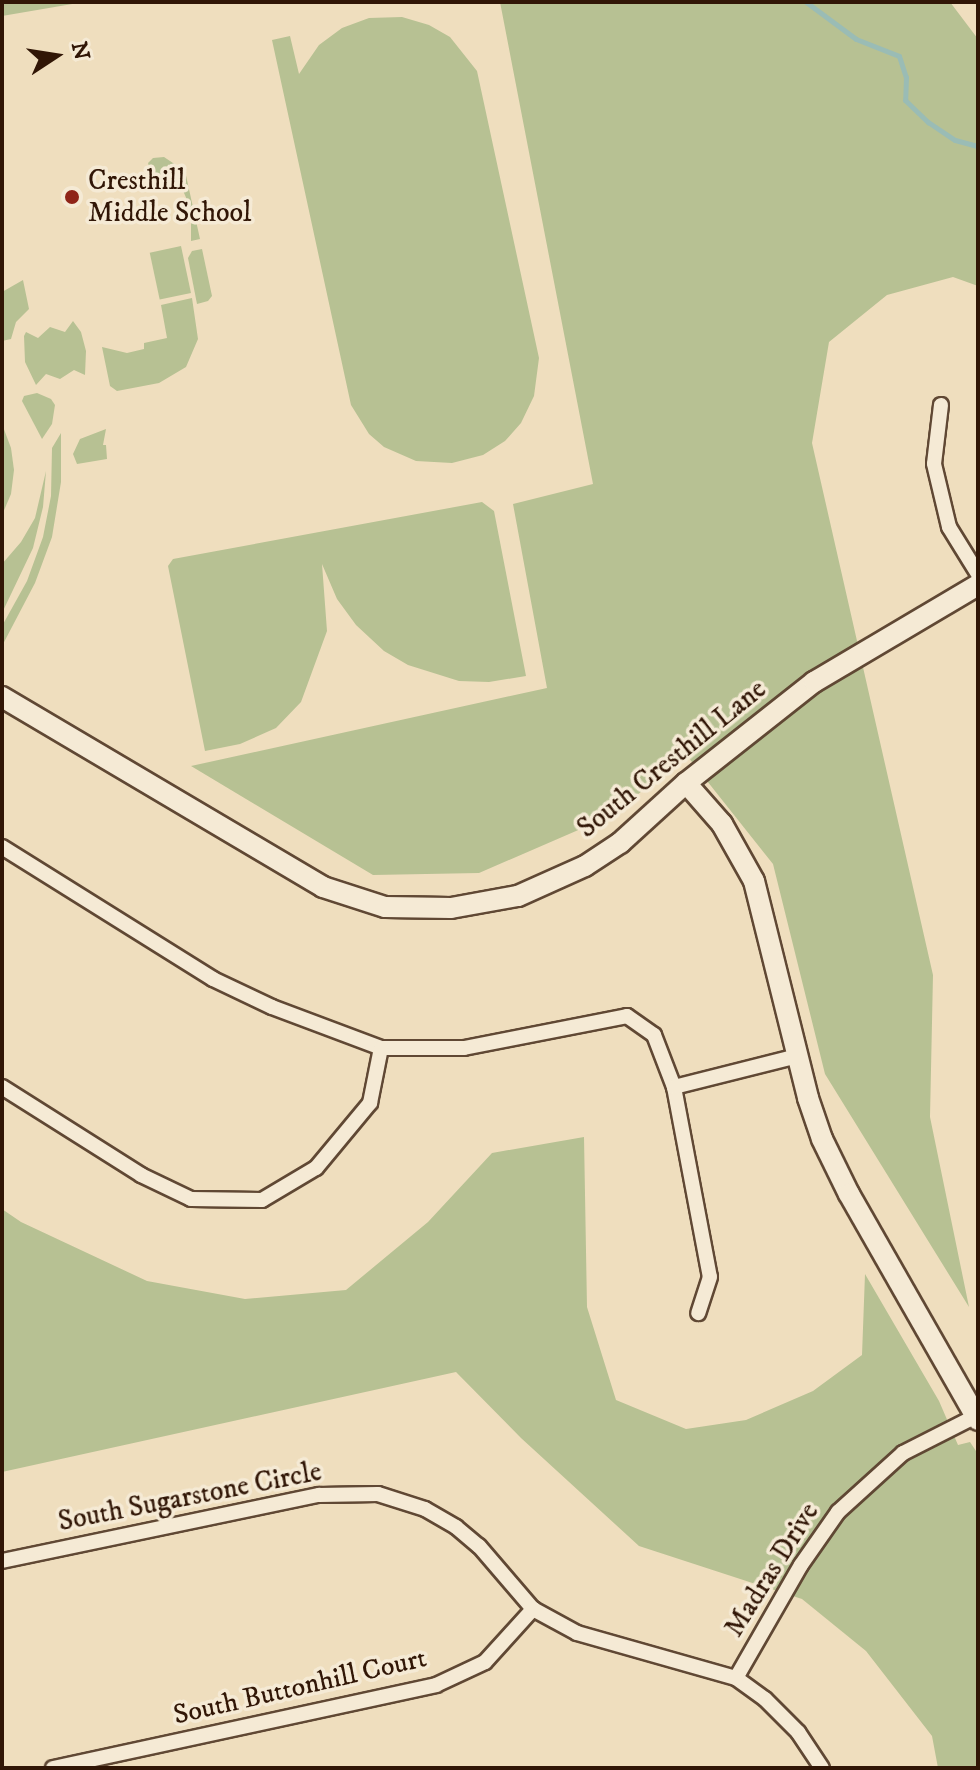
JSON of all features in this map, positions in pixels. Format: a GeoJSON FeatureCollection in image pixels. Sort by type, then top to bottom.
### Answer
{"type":"FeatureCollection","features":[{"type":"Feature","properties":{"kind":"street"},"geometry":{"type":"LineString","coordinates":[[941,405],[934,464],[949,527],[978,574]]}},
{"type":"Feature","properties":{"kind":"street","name":"South Cresthill Lane"},"geometry":{"type":"LineString","coordinates":[[2,697],[323,887],[385,907],[451,908],[518,896],[552,883],[620,843],[686,783],[814,682],[978,585]]}},
{"type":"Feature","properties":{"kind":"street"},"geometry":{"type":"LineString","coordinates":[[686,783],[722,824],[754,881],[797,1056],[822,1139],[842,1180],[977,1418]]}},
{"type":"Feature","properties":{"kind":"street"},"geometry":{"type":"LineString","coordinates":[[2,847],[213,979],[272,1007],[381,1048],[464,1048],[627,1016],[654,1035],[674,1087],[710,1277],[698,1313]]}},
{"type":"Feature","properties":{"kind":"street"},"geometry":{"type":"LineString","coordinates":[[2,1087],[141,1175],[191,1199],[262,1200],[316,1168],[370,1103],[381,1048]]}},
{"type":"Feature","properties":{"kind":"street"},"geometry":{"type":"LineString","coordinates":[[674,1087],[797,1056]]}},
{"type":"Feature","properties":{"kind":"street","name":"Madras Drive"},"geometry":{"type":"LineString","coordinates":[[736,1678],[801,1565],[838,1512],[903,1453],[977,1418]]}},
{"type":"Feature","properties":{"kind":"street","name":"South Sugarstone Circle"},"geometry":{"type":"LineString","coordinates":[[2,1561],[319,1495],[378,1494],[425,1509],[456,1527],[479,1546],[533,1609],[577,1633],[736,1678],[765,1699],[798,1732],[822,1768]]}},
{"type":"Feature","properties":{"kind":"street","name":"South Buttonhill Court"},"geometry":{"type":"LineString","coordinates":[[53,1768],[436,1685],[485,1662],[533,1609]]}},
{"type":"Feature","properties":{"kind":"green space"},"geometry":{"type":"Polygon","coordinates":[[[2,2],[84,2],[2,16],[2,2]]]}},
{"type":"Feature","properties":{"kind":"green space"},"geometry":{"type":"Polygon","coordinates":[[[500,2],[950,2],[978,39],[978,286],[953,277],[887,295],[829,342],[812,443],[933,975],[930,1117],[969,1307],[825,1074],[773,864],[688,757],[606,818],[479,873],[373,875],[191,766],[547,688],[513,504],[593,484],[500,2]]]}},
{"type":"Feature","properties":{"kind":"green space"},"geometry":{"type":"Polygon","coordinates":[[[402,17],[429,25],[450,37],[477,71],[539,358],[534,396],[521,423],[505,441],[483,455],[452,463],[416,461],[384,447],[369,434],[351,405],[272,40],[290,36],[299,74],[319,45],[342,28],[369,18],[402,17]]]}},
{"type":"Feature","properties":{"kind":"green space"},"geometry":{"type":"Polygon","coordinates":[[[164,157],[185,171],[200,239],[191,241],[191,209],[181,186],[157,191],[148,163],[153,158],[164,157]]]}},
{"type":"Feature","properties":{"kind":"green space"},"geometry":{"type":"Polygon","coordinates":[[[181,246],[191,293],[160,300],[150,253],[181,246]]]}},
{"type":"Feature","properties":{"kind":"green space"},"geometry":{"type":"Polygon","coordinates":[[[202,249],[212,296],[208,301],[197,304],[188,258],[192,251],[202,249]]]}},
{"type":"Feature","properties":{"kind":"green space"},"geometry":{"type":"Polygon","coordinates":[[[23,280],[29,309],[16,322],[11,339],[2,341],[2,292],[23,280]]]}},
{"type":"Feature","properties":{"kind":"green space"},"geometry":{"type":"Polygon","coordinates":[[[192,298],[198,339],[186,367],[159,383],[117,391],[110,386],[102,347],[127,353],[144,349],[144,343],[167,338],[161,305],[192,298]]]}},
{"type":"Feature","properties":{"kind":"green space"},"geometry":{"type":"Polygon","coordinates":[[[73,321],[81,332],[86,351],[85,375],[74,370],[60,379],[46,374],[36,385],[25,362],[26,332],[38,338],[50,327],[65,332],[73,321]]]}},
{"type":"Feature","properties":{"kind":"green space"},"geometry":{"type":"Polygon","coordinates":[[[37,393],[51,399],[55,405],[52,424],[42,439],[22,401],[24,396],[37,393]]]}},
{"type":"Feature","properties":{"kind":"green space"},"geometry":{"type":"Polygon","coordinates":[[[2,424],[11,448],[14,470],[11,494],[2,515],[2,424]]]}},
{"type":"Feature","properties":{"kind":"green space"},"geometry":{"type":"Polygon","coordinates":[[[106,429],[103,445],[106,445],[107,459],[77,464],[73,454],[80,439],[106,429]]]}},
{"type":"Feature","properties":{"kind":"green space"},"geometry":{"type":"Polygon","coordinates":[[[61,433],[61,482],[52,537],[35,583],[2,646],[2,626],[27,581],[43,537],[51,496],[52,448],[61,433]]]}},
{"type":"Feature","properties":{"kind":"green space"},"geometry":{"type":"Polygon","coordinates":[[[46,471],[43,507],[33,548],[2,613],[2,564],[21,542],[35,518],[46,471]]]}},
{"type":"Feature","properties":{"kind":"green space"},"geometry":{"type":"Polygon","coordinates":[[[482,502],[494,511],[526,676],[489,682],[459,681],[408,665],[384,651],[356,625],[337,599],[322,564],[327,631],[301,702],[276,728],[240,744],[205,751],[168,566],[173,559],[482,502]]]}},
{"type":"Feature","properties":{"kind":"green space"},"geometry":{"type":"Polygon","coordinates":[[[584,1137],[587,1307],[616,1400],[686,1429],[746,1420],[813,1391],[862,1355],[865,1274],[939,1401],[958,1445],[970,1442],[978,1454],[978,1768],[938,1768],[932,1736],[866,1651],[802,1599],[639,1546],[521,1438],[456,1372],[2,1472],[2,1209],[21,1222],[147,1281],[245,1299],[346,1290],[428,1222],[492,1153],[584,1137]]]}},
{"type":"Feature","properties":{"kind":"waterway"},"geometry":{"type":"LineString","coordinates":[[806,2],[856,39],[899,56],[906,77],[905,100],[928,122],[955,140],[978,146]]}},
{"type":"Feature","properties":{"kind":"place","name":"Cresthill Middle School"},"geometry":{"type":"Point","coordinates":[72,197]}}]}
